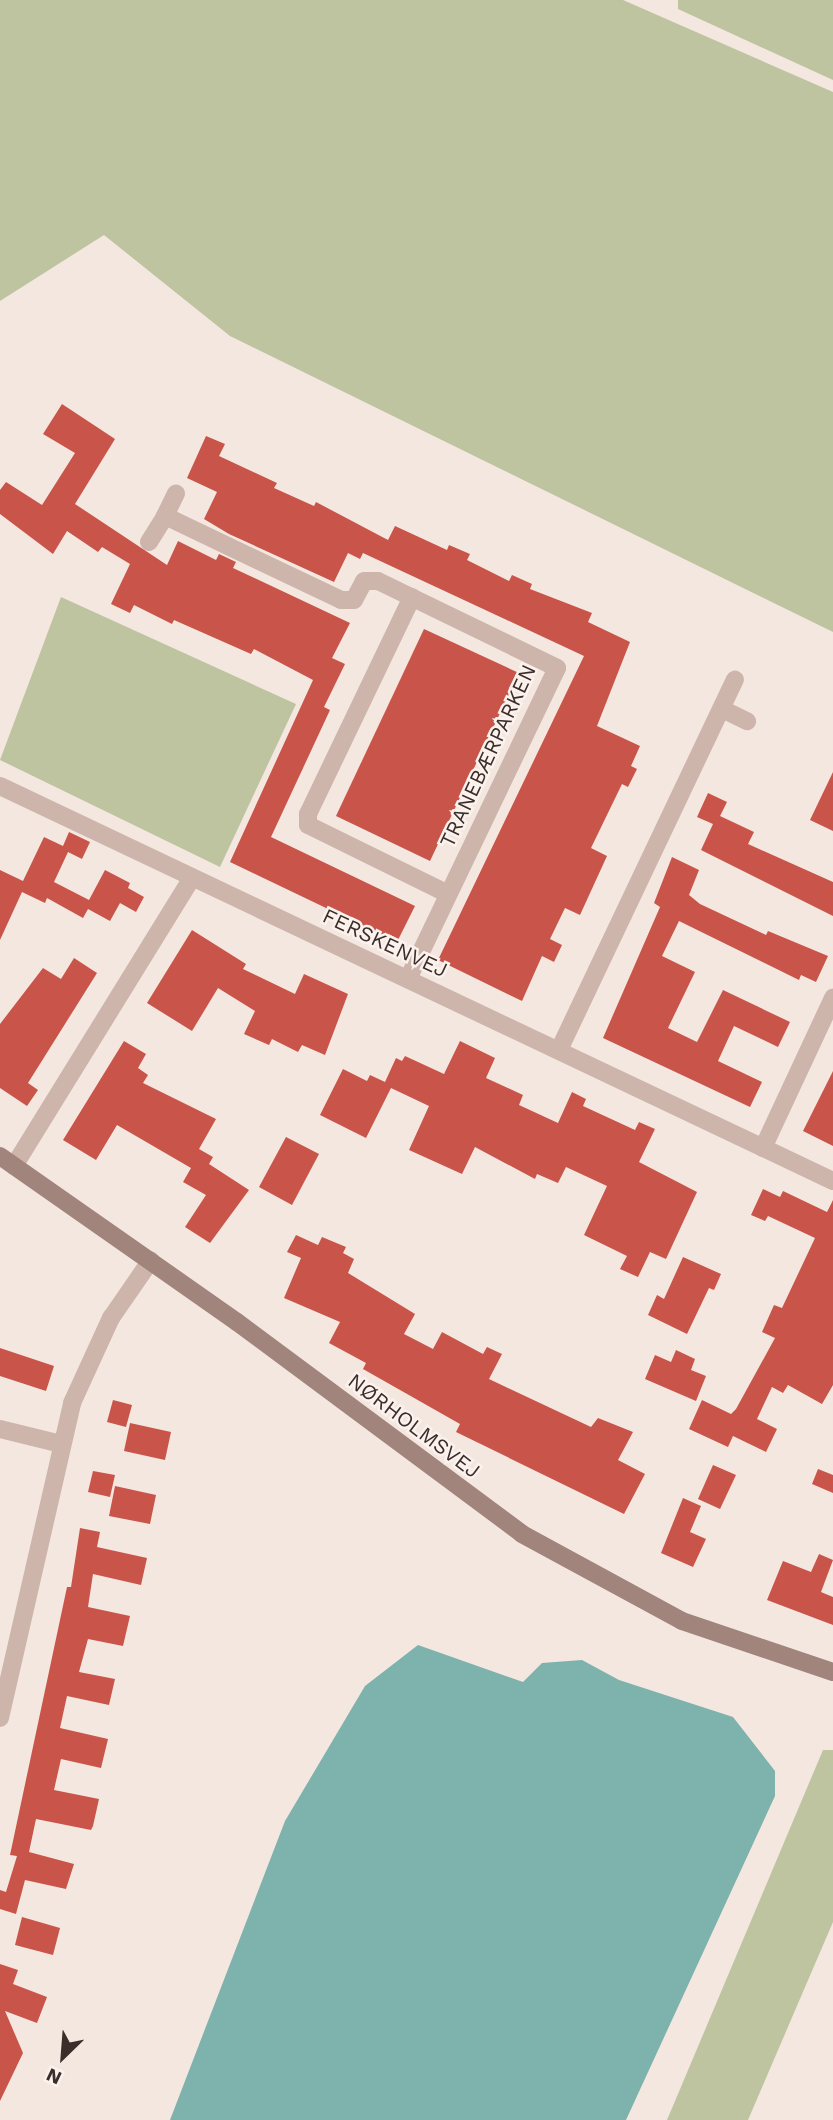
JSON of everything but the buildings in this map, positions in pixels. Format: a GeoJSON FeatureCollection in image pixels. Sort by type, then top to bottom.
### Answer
{"type":"FeatureCollection","features":[{"type":"Feature","properties":{"kind":"street"},"geometry":{"type":"LineString","coordinates":[[149,542],[176,493]]}},
{"type":"Feature","properties":{"kind":"street","name":"TRANEBÆRPARKEN"},"geometry":{"type":"LineString","coordinates":[[165,516],[341,600],[354,600],[364,581],[378,581],[557,668],[408,979]]}},
{"type":"Feature","properties":{"kind":"street"},"geometry":{"type":"LineString","coordinates":[[412,597],[308,814],[308,825],[448,894]]}},
{"type":"Feature","properties":{"kind":"street"},"geometry":{"type":"LineString","coordinates":[[559,1050],[735,680]]}},
{"type":"Feature","properties":{"kind":"street"},"geometry":{"type":"LineString","coordinates":[[722,709],[747,721]]}},
{"type":"Feature","properties":{"kind":"street","name":"FERSKENVEJ"},"geometry":{"type":"LineString","coordinates":[[0,786],[833,1181]]}},
{"type":"Feature","properties":{"kind":"street"},"geometry":{"type":"LineString","coordinates":[[7,1161],[192,878]]}},
{"type":"Feature","properties":{"kind":"street"},"geometry":{"type":"LineString","coordinates":[[763,1148],[833,998]]}},
{"type":"Feature","properties":{"kind":"street","name":"NØRHOLMSVEJ"},"geometry":{"type":"LineString","coordinates":[[7,1161],[151,1260],[523,1534],[682,1621],[833,1672]]}},
{"type":"Feature","properties":{"kind":"street"},"geometry":{"type":"LineString","coordinates":[[0,1718],[5,1670],[61,1444],[89,1359],[151,1260]]}},
{"type":"Feature","properties":{"kind":"street"},"geometry":{"type":"LineString","coordinates":[[0,1429],[61,1444]]}},
{"type":"Feature","properties":{"kind":"green space"},"geometry":{"type":"Polygon","coordinates":[[[0,0],[623,0],[833,92],[833,632],[230,336],[104,235],[0,301],[0,0]]]}},
{"type":"Feature","properties":{"kind":"green space"},"geometry":{"type":"Polygon","coordinates":[[[678,0],[833,0],[833,80],[678,9],[678,0]]]}},
{"type":"Feature","properties":{"kind":"green space"},"geometry":{"type":"Polygon","coordinates":[[[61,597],[296,704],[220,867],[0,760],[61,597]]]}},
{"type":"Feature","properties":{"kind":"green space"},"geometry":{"type":"Polygon","coordinates":[[[823,1750],[833,1750],[833,1922],[748,2120],[667,2120],[823,1750]]]}},
{"type":"Feature","properties":{"kind":"water"},"geometry":{"type":"Polygon","coordinates":[[[418,1645],[523,1682],[542,1663],[582,1660],[619,1680],[733,1717],[775,1771],[775,1796],[626,2120],[170,2120],[285,1821],[365,1686],[418,1645]]]}}]}
